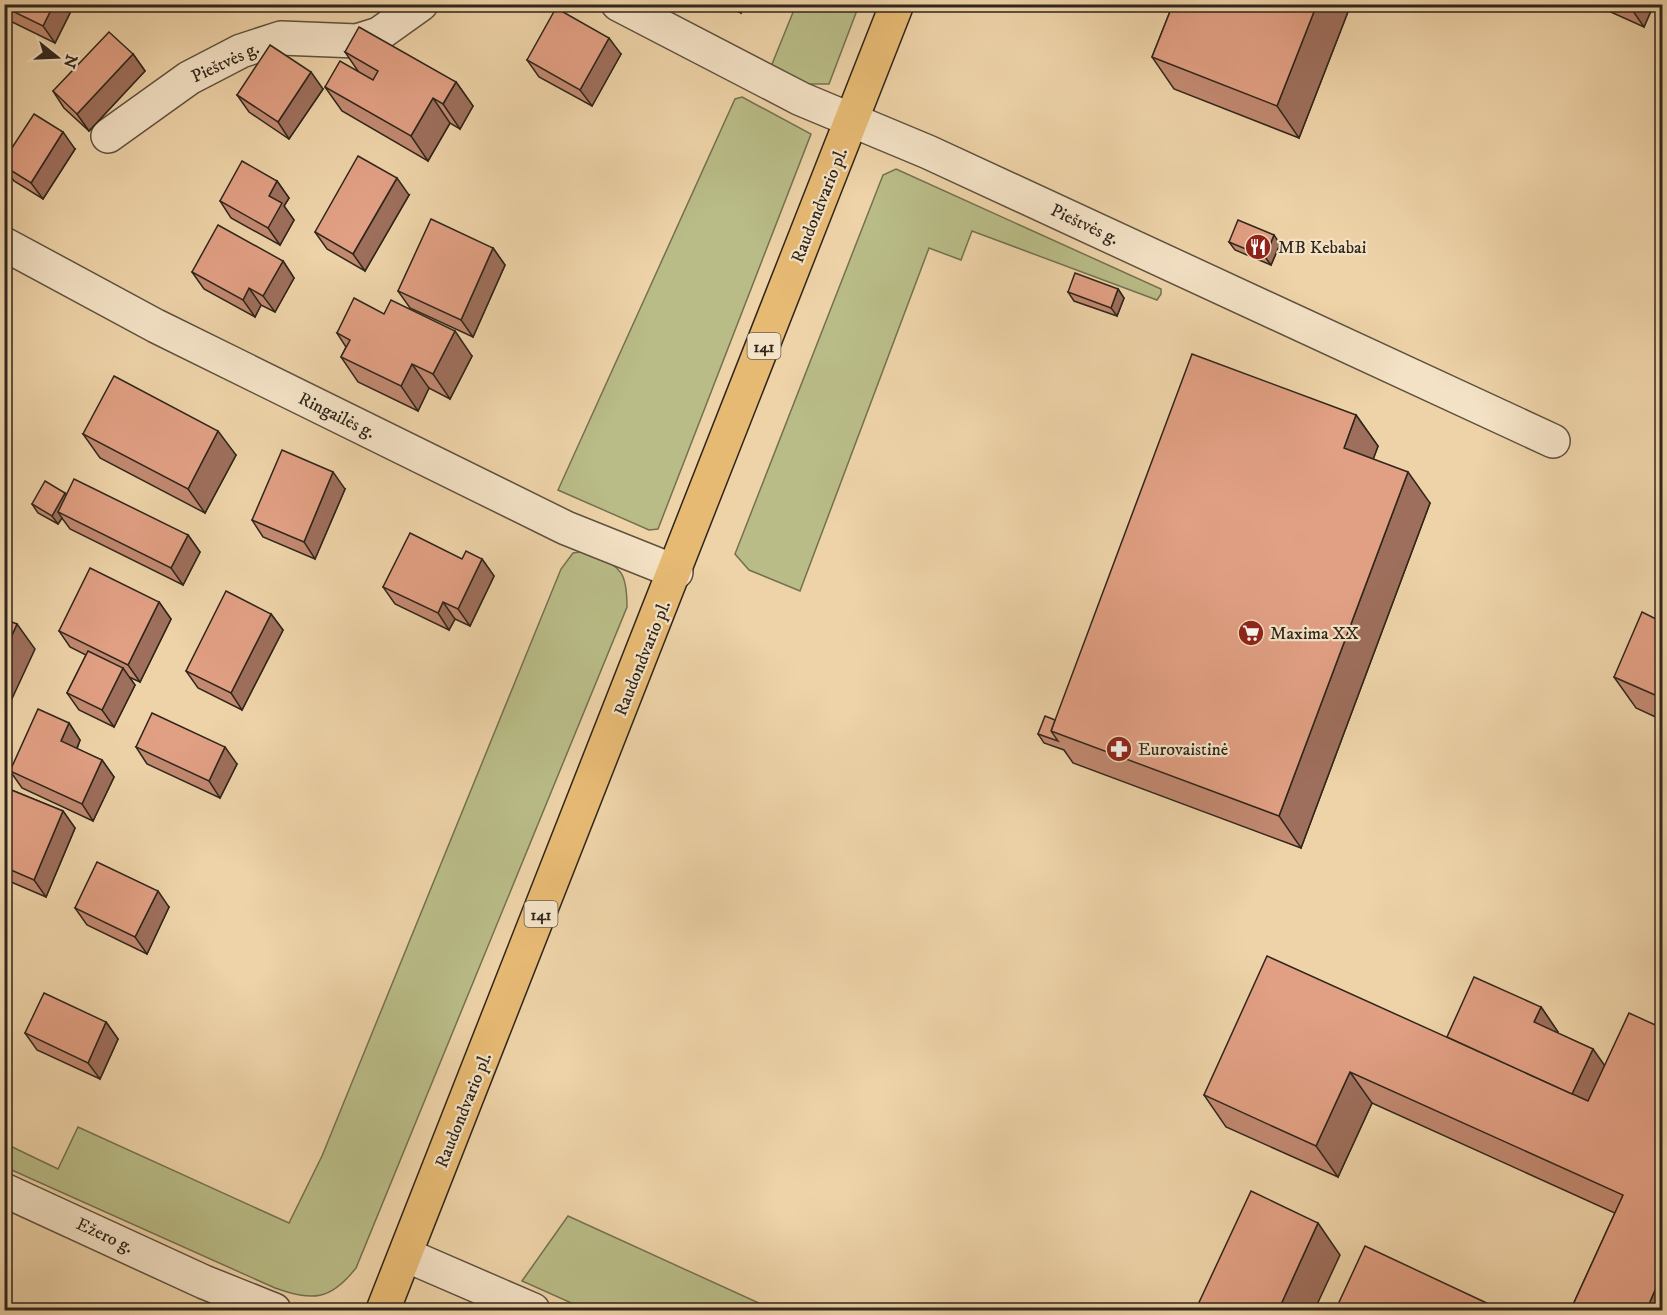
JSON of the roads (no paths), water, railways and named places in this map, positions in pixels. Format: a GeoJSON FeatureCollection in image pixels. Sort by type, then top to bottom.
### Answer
{"type":"FeatureCollection","features":[{"type":"Feature","properties":{"kind":"main road","name":"Raudondvario pl."},"geometry":{"type":"LineString","coordinates":[[383,1311],[676,572],[897,4]]}},
{"type":"Feature","properties":{"kind":"street","name":"Pieštvės g."},"geometry":{"type":"LineString","coordinates":[[108,136],[189,78],[241,51],[281,38],[357,41],[379,34],[421,4]]}},
{"type":"Feature","properties":{"kind":"street","name":"Pieštvės g."},"geometry":{"type":"LineString","coordinates":[[618,4],[801,99],[928,152],[1553,441]]}},
{"type":"Feature","properties":{"kind":"street","name":"Ringailės g."},"geometry":{"type":"LineString","coordinates":[[4,244],[156,326],[566,528],[676,572]]}},
{"type":"Feature","properties":{"kind":"street","name":"Ežero g."},"geometry":{"type":"LineString","coordinates":[[4,1190],[204,1282],[274,1311]]}},
{"type":"Feature","properties":{"kind":"street"},"geometry":{"type":"LineString","coordinates":[[405,1255],[533,1311]]}},
{"type":"Feature","properties":{"kind":"street","name":"Ežero g."},"geometry":{"type":"LineString","coordinates":[[204,1282],[231,1311]]}},
{"type":"Feature","properties":{"kind":"place","name":"MB Kebabai"},"geometry":{"type":"Point","coordinates":[1258,247]}},
{"type":"Feature","properties":{"kind":"place","name":"Maxima XX"},"geometry":{"type":"Point","coordinates":[1251,633]}},
{"type":"Feature","properties":{"kind":"place","name":"Eurovaistinė"},"geometry":{"type":"Point","coordinates":[1119,749]}}]}
